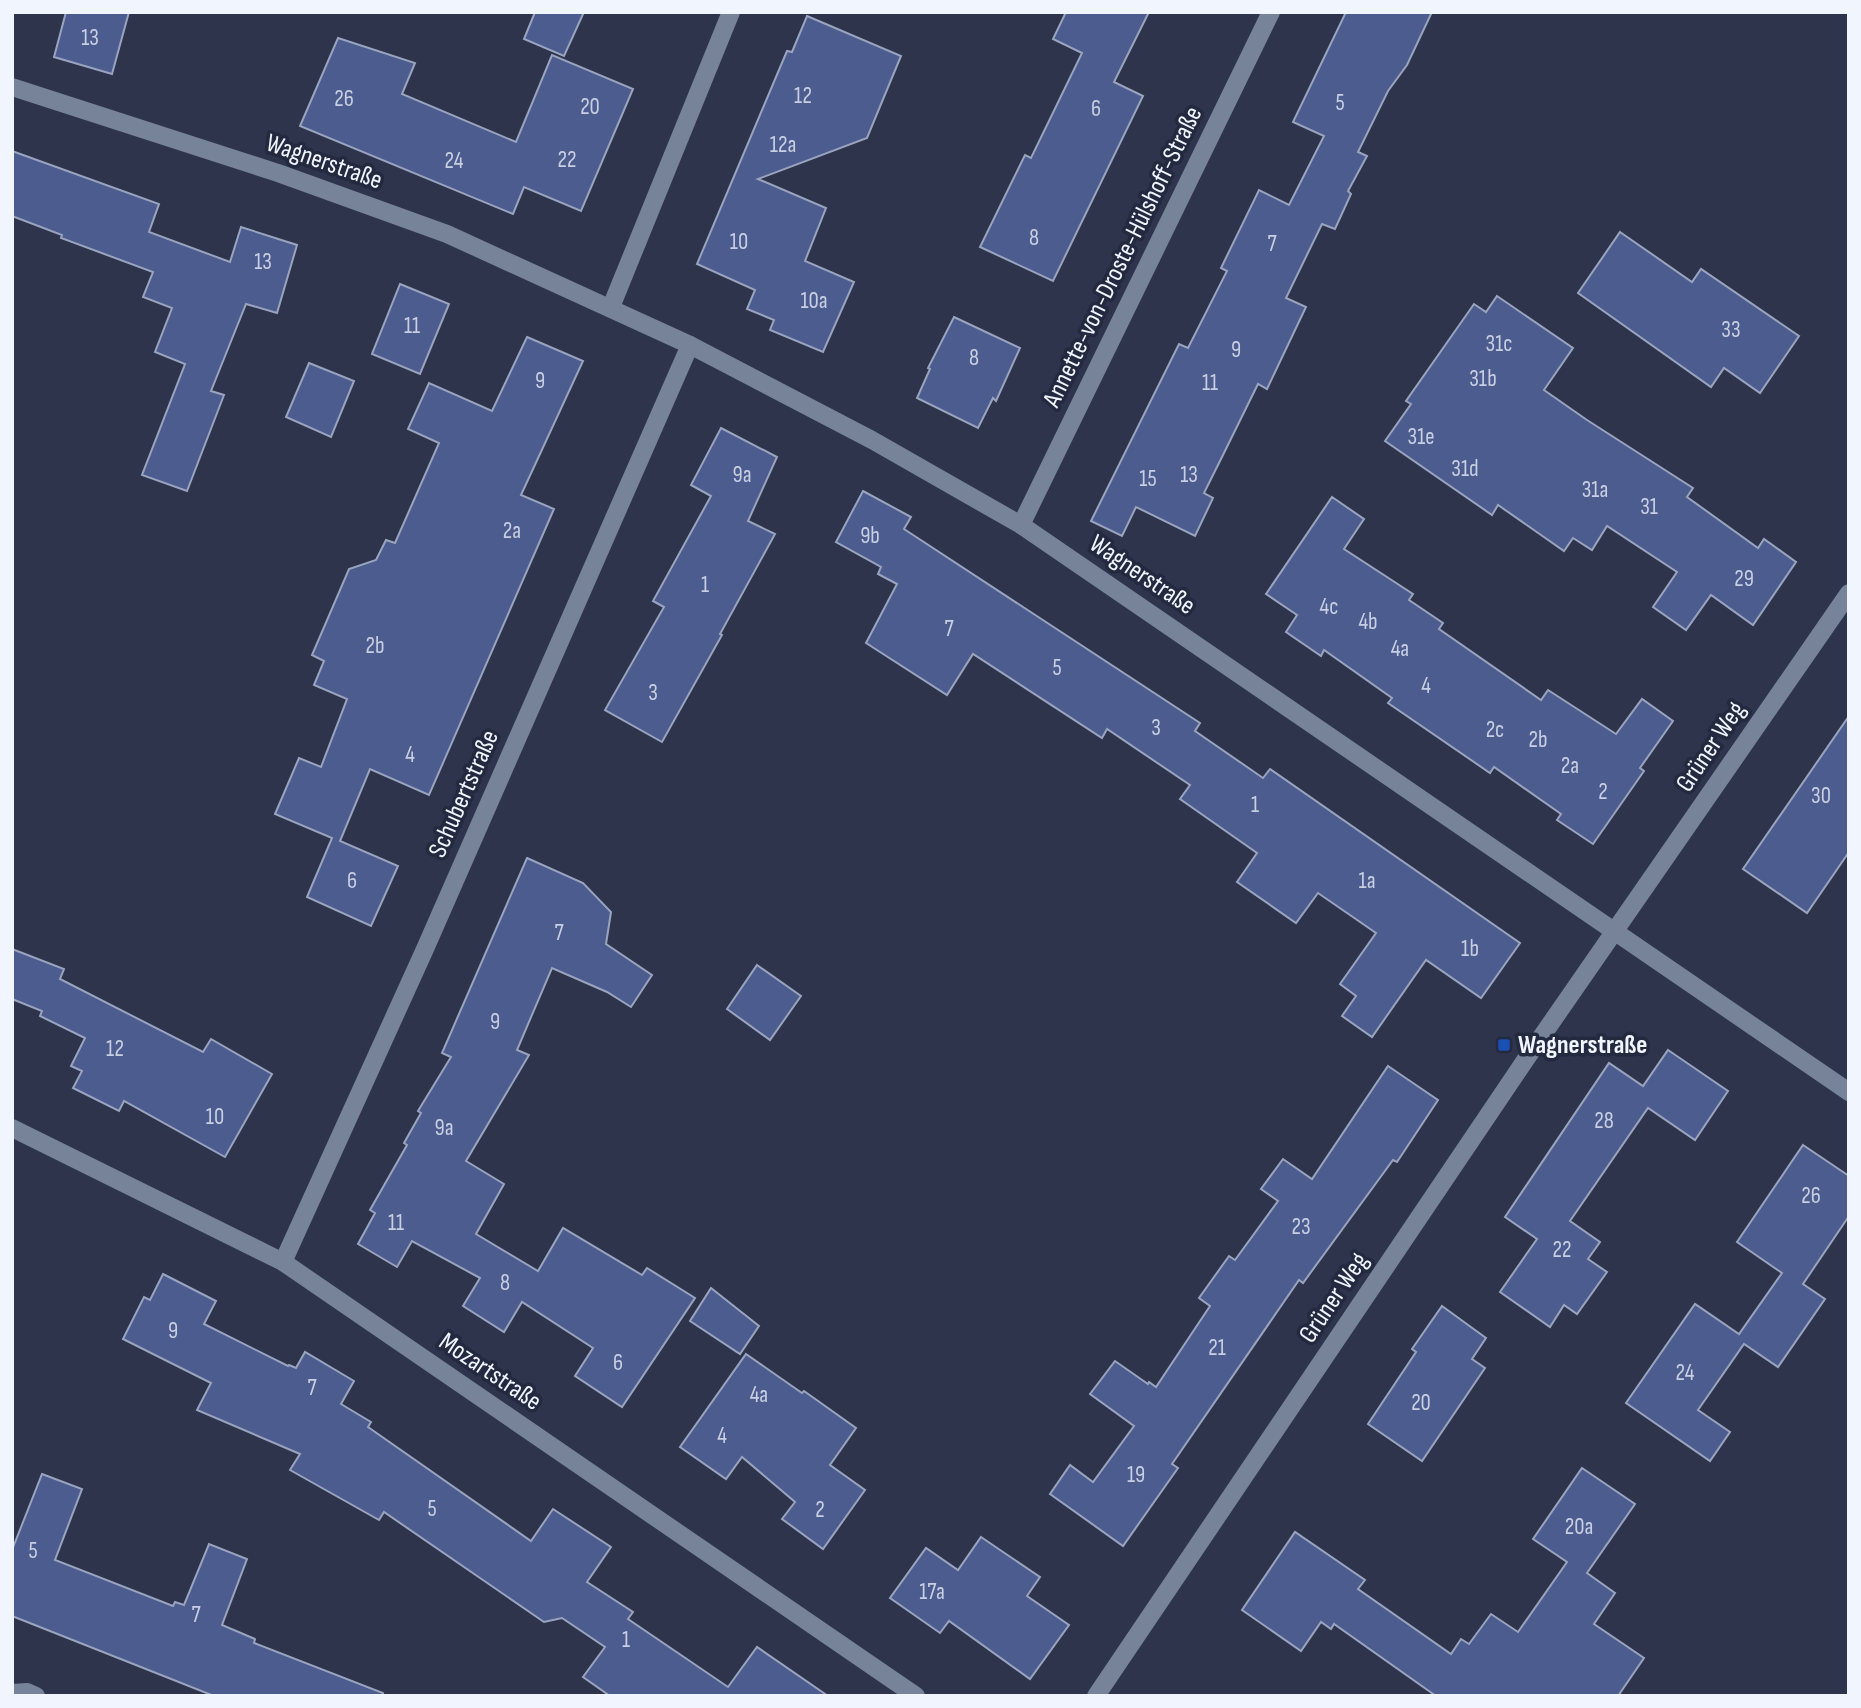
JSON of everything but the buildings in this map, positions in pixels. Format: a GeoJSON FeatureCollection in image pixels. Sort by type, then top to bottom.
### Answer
{"type":"FeatureCollection","features":[{"type":"Feature","properties":{"kind":"street"},"geometry":{"type":"LineString","coordinates":[[611,307],[731,12]]}},
{"type":"Feature","properties":{"kind":"street","name":"Annette-von-Droste-Hülshoff-Straße"},"geometry":{"type":"LineString","coordinates":[[1021,525],[1271,12]]}},
{"type":"Feature","properties":{"kind":"street","name":"Wagnerstraße"},"geometry":{"type":"LineString","coordinates":[[12,87],[278,173],[447,234],[690,345],[872,440],[1021,525],[1616,931]]}},
{"type":"Feature","properties":{"kind":"street","name":"Schubertstraße"},"geometry":{"type":"LineString","coordinates":[[283,1262],[425,949],[690,345]]}},
{"type":"Feature","properties":{"kind":"street","name":"Grüner Weg"},"geometry":{"type":"LineString","coordinates":[[1096,1696],[1526,1059],[1849,593]]}},
{"type":"Feature","properties":{"kind":"street"},"geometry":{"type":"LineString","coordinates":[[1616,931],[1849,1092]]}},
{"type":"Feature","properties":{"kind":"street","name":"Mozartstraße"},"geometry":{"type":"LineString","coordinates":[[12,1128],[283,1262],[916,1696]]}},
{"type":"Feature","properties":{"kind":"street"},"geometry":{"type":"LineString","coordinates":[[12,1693],[27,1692],[36,1696]]}},
{"type":"Feature","properties":{"kind":"place","name":"Wagnerstraße"},"geometry":{"type":"Point","coordinates":[1504,1045]}}]}
